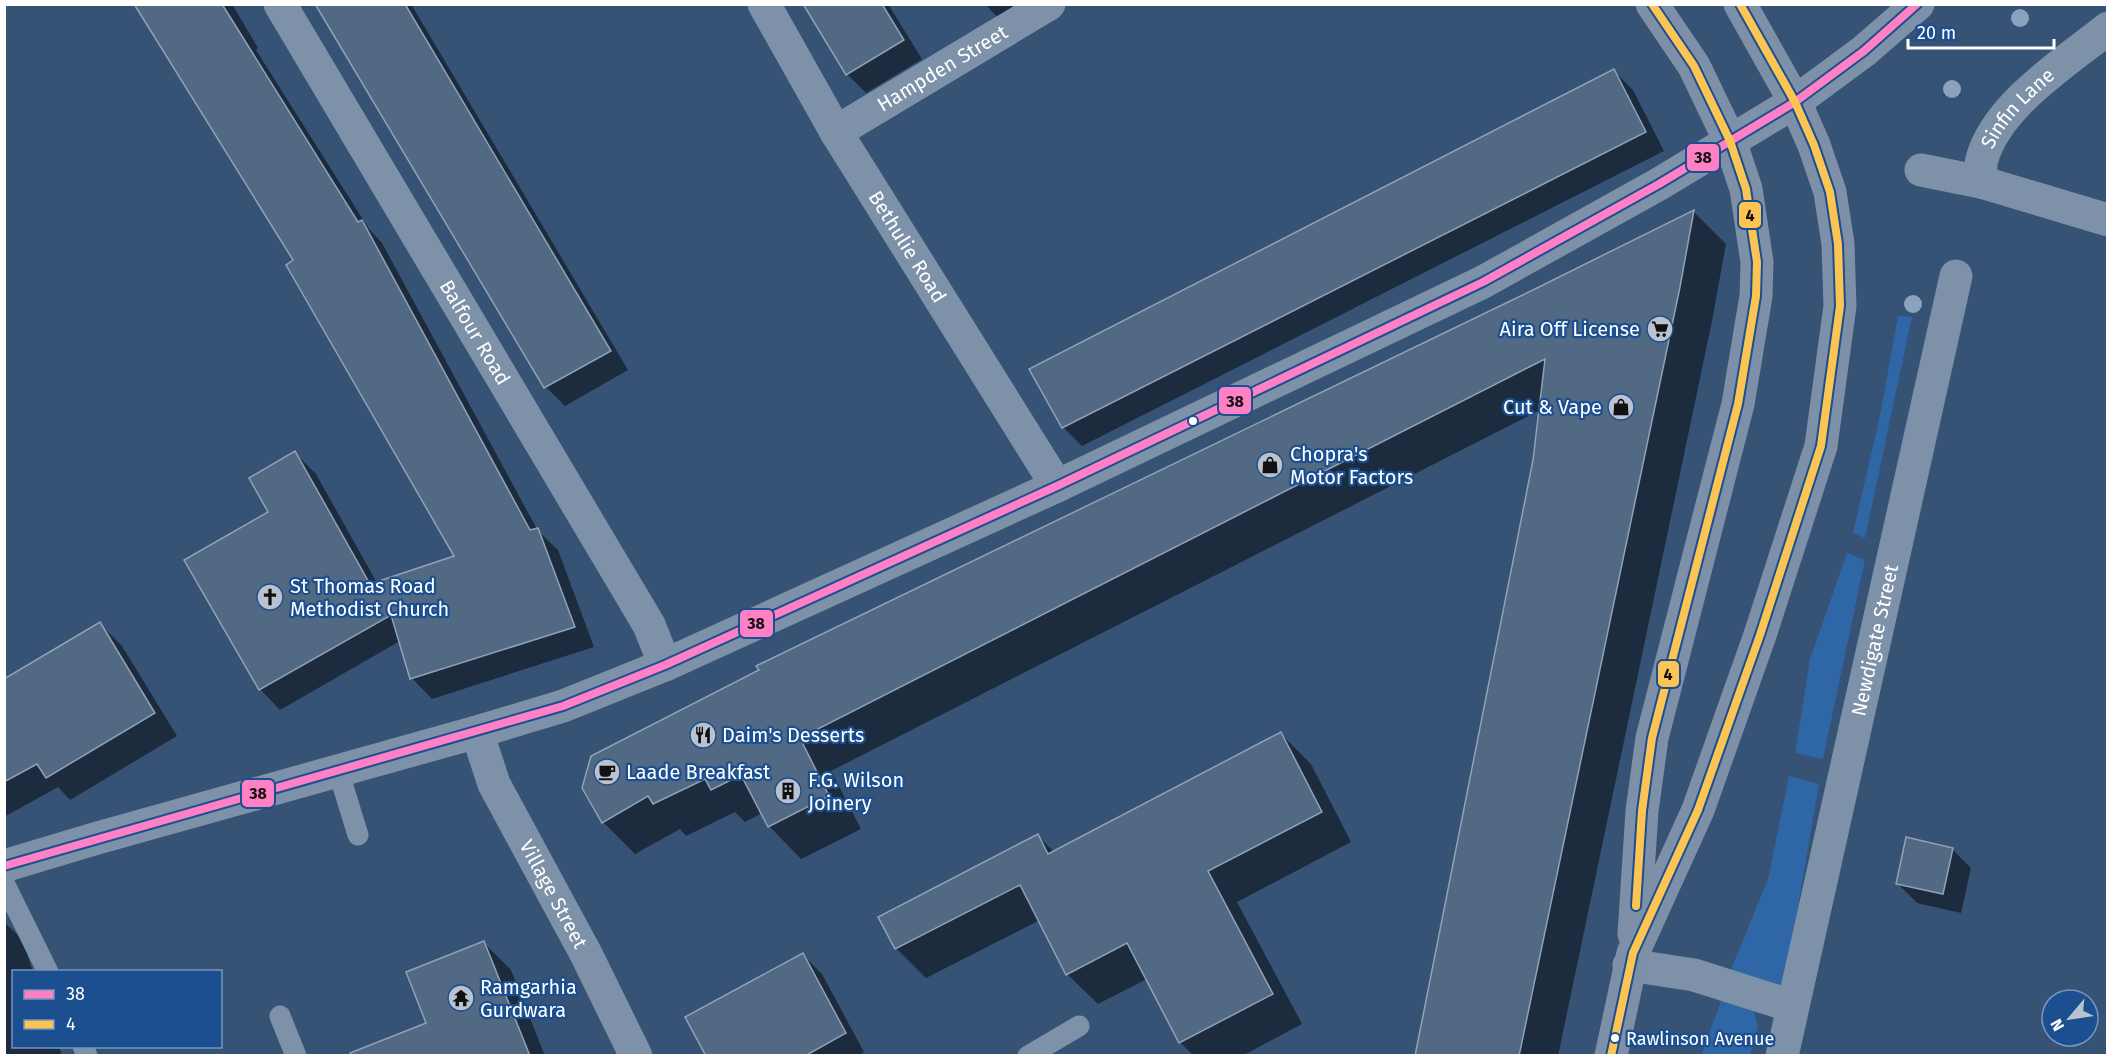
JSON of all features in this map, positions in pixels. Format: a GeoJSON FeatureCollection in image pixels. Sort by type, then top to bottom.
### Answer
{"type":"FeatureCollection","features":[{"type":"Feature","properties":{"kind":"highway"},"geometry":{"type":"LineString","coordinates":[[1611,1056],[1631,959],[1642,811],[1652,738],[1737,404],[1756,296],[1757,262],[1746,189],[1731,141],[1694,66],[1652,4]]}},
{"type":"Feature","properties":{"kind":"highway"},"geometry":{"type":"LineString","coordinates":[[1631,959],[1698,810],[1760,635],[1821,446],[1840,306],[1838,244],[1830,192],[1814,145],[1795,102],[1740,4]]}},
{"type":"Feature","properties":{"kind":"street","name":"Balfour Road"},"geometry":{"type":"LineString","coordinates":[[280,4],[649,625],[665,665]]}},
{"type":"Feature","properties":{"kind":"street","name":"Bethulie Road"},"geometry":{"type":"LineString","coordinates":[[764,4],[836,132],[1057,486]]}},
{"type":"Feature","properties":{"kind":"street","name":"Hampden Street"},"geometry":{"type":"LineString","coordinates":[[836,132],[1049,4]]}},
{"type":"Feature","properties":{"kind":"street"},"geometry":{"type":"LineString","coordinates":[[4,866],[563,706],[665,665],[1057,486],[1483,282],[1649,189],[1795,102],[1864,51],[1918,4]]}},
{"type":"Feature","properties":{"kind":"street","name":"Sinfin Lane"},"geometry":{"type":"LineString","coordinates":[[1981,182],[1982,160],[1993,134],[2009,113],[2032,90],[2108,28]]}},
{"type":"Feature","properties":{"kind":"street"},"geometry":{"type":"LineString","coordinates":[[1921,170],[1981,182],[2108,220]]}},
{"type":"Feature","properties":{"kind":"street","name":"Newdigate Street"},"geometry":{"type":"LineString","coordinates":[[1782,1056],[1956,276]]}},
{"type":"Feature","properties":{"kind":"street","name":"Village Street"},"geometry":{"type":"LineString","coordinates":[[477,732],[494,784],[586,954],[636,1056]]}},
{"type":"Feature","properties":{"kind":"street"},"geometry":{"type":"LineString","coordinates":[[1631,959],[1694,975],[1792,1006]]}},
{"type":"Feature","properties":{"kind":"lane"},"geometry":{"type":"LineString","coordinates":[[338,770],[358,835]]}},
{"type":"Feature","properties":{"kind":"lane"},"geometry":{"type":"LineString","coordinates":[[4,883],[47,970]]}},
{"type":"Feature","properties":{"kind":"lane"},"geometry":{"type":"LineString","coordinates":[[280,1016],[296,1056]]}},
{"type":"Feature","properties":{"kind":"lane"},"geometry":{"type":"LineString","coordinates":[[1028,1056],[1079,1026]]}},
{"type":"Feature","properties":{"kind":"shaded area"},"geometry":{"type":"Polygon","coordinates":[[[1898,316],[1912,317],[1865,538],[1853,533],[1880,415],[1898,316]]]}},
{"type":"Feature","properties":{"kind":"shaded area"},"geometry":{"type":"Polygon","coordinates":[[[1847,553],[1865,560],[1823,759],[1795,753],[1810,659],[1847,553]]]}},
{"type":"Feature","properties":{"kind":"shaded area"},"geometry":{"type":"Polygon","coordinates":[[[1789,776],[1819,784],[1786,977],[1780,988],[1730,972],[1768,879],[1789,776]]]}},
{"type":"Feature","properties":{"kind":"shaded area"},"geometry":{"type":"Polygon","coordinates":[[[1722,998],[1753,1008],[1758,1026],[1750,1055],[1701,1056],[1722,998]]]}},
{"type":"Feature","properties":{"kind":"building"},"geometry":{"type":"Polygon","coordinates":[[[134,4],[222,4],[358,222],[362,220],[530,530],[538,528],[575,627],[410,679],[391,615],[259,690],[184,560],[268,512],[249,478],[295,451],[370,584],[454,556],[286,265],[293,260],[134,4]]]}},
{"type":"Feature","properties":{"kind":"building"},"geometry":{"type":"Polygon","coordinates":[[[315,4],[405,4],[611,351],[544,388],[315,4]]]}},
{"type":"Feature","properties":{"kind":"building"},"geometry":{"type":"Polygon","coordinates":[[[803,4],[882,4],[904,40],[846,75],[803,4]]]}},
{"type":"Feature","properties":{"kind":"building"},"geometry":{"type":"Polygon","coordinates":[[[1614,69],[1646,132],[1062,428],[1029,369],[1614,69]]]}},
{"type":"Feature","properties":{"kind":"building"},"geometry":{"type":"Polygon","coordinates":[[[1694,210],[1680,287],[1519,1056],[1415,1056],[1533,460],[1545,359],[800,738],[829,796],[768,827],[741,775],[711,790],[705,779],[653,804],[648,796],[602,823],[582,788],[591,756],[759,670],[756,666],[1694,210]]]}},
{"type":"Feature","properties":{"kind":"building"},"geometry":{"type":"Polygon","coordinates":[[[100,622],[155,713],[46,778],[37,764],[4,782],[4,679],[100,622]]]}},
{"type":"Feature","properties":{"kind":"building"},"geometry":{"type":"Polygon","coordinates":[[[1281,732],[1322,812],[1208,871],[1273,994],[1179,1043],[1127,943],[1066,975],[1020,885],[895,949],[878,917],[1038,834],[1048,854],[1281,732]]]}},
{"type":"Feature","properties":{"kind":"building"},"geometry":{"type":"Polygon","coordinates":[[[1906,837],[1953,848],[1943,894],[1896,884],[1906,837]]]}},
{"type":"Feature","properties":{"kind":"building","name":"Ramgarhia Gurdwara"},"geometry":{"type":"Polygon","coordinates":[[[484,941],[530,1056],[350,1056],[350,1053],[426,1023],[406,972],[484,941]]]}},
{"type":"Feature","properties":{"kind":"building"},"geometry":{"type":"Polygon","coordinates":[[[803,953],[846,1033],[805,1056],[706,1056],[685,1017],[803,953]]]}},
{"type":"Feature","properties":{"kind":"transit line","name":"4"},"geometry":{"type":"LineString","coordinates":[[1636,906],[1642,811],[1652,738],[1738,404],[1756,296],[1757,262],[1746,189],[1730,141],[1694,66],[1652,4]]}},
{"type":"Feature","properties":{"kind":"transit line","name":"4"},"geometry":{"type":"LineString","coordinates":[[1611,1056],[1633,953],[1698,810],[1760,635],[1821,446],[1840,306],[1838,244],[1830,192],[1814,145],[1795,102],[1740,4]]}},
{"type":"Feature","properties":{"kind":"transit line","name":"38"},"geometry":{"type":"LineString","coordinates":[[4,866],[563,706],[665,665],[1057,486],[1483,282],[1659,184],[1795,102],[1864,51],[1917,4]]}},
{"type":"Feature","properties":{"kind":"place","name":"Aira Off License"},"geometry":{"type":"Point","coordinates":[1660,329]}},
{"type":"Feature","properties":{"kind":"place","name":"Cut & Vape"},"geometry":{"type":"Point","coordinates":[1621,407]}},
{"type":"Feature","properties":{"kind":"place","name":"Chopra's Motor Factors"},"geometry":{"type":"Point","coordinates":[1270,465]}},
{"type":"Feature","properties":{"kind":"place","name":"St Thomas Road Methodist Church"},"geometry":{"type":"Point","coordinates":[270,597]}},
{"type":"Feature","properties":{"kind":"place","name":"Daim's Desserts"},"geometry":{"type":"Point","coordinates":[703,735]}},
{"type":"Feature","properties":{"kind":"place","name":"Laade Breakfast"},"geometry":{"type":"Point","coordinates":[607,772]}},
{"type":"Feature","properties":{"kind":"place","name":"F.G. Wilson Joinery"},"geometry":{"type":"Point","coordinates":[788,791]}},
{"type":"Feature","properties":{"kind":"place","name":"Ramgarhia Gurdwara"},"geometry":{"type":"Point","coordinates":[461,998]}},
{"type":"Feature","properties":{"kind":"place","name":"Rawlinson Avenue"},"geometry":{"type":"Point","coordinates":[1615,1038]}}]}
